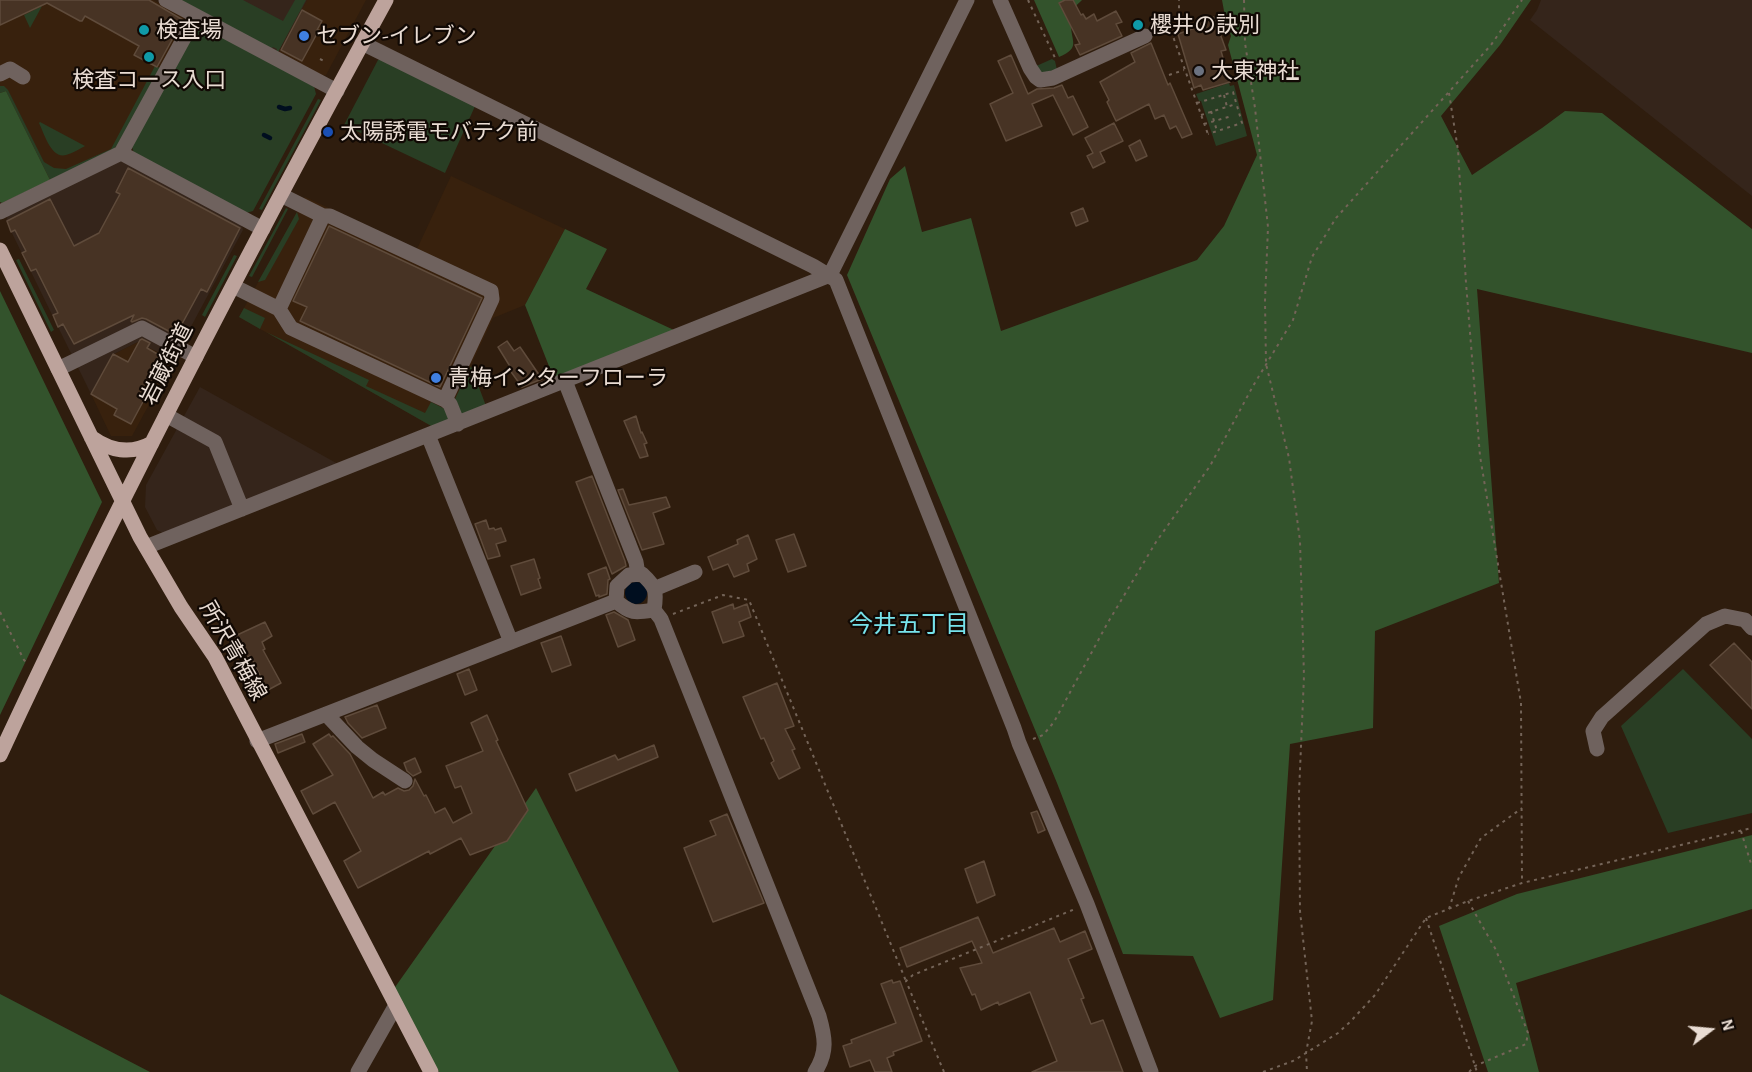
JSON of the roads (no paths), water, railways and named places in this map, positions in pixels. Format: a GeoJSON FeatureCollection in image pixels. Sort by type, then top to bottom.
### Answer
{"type":"FeatureCollection","features":[{"type":"Feature","properties":{"kind":"main road","name":"岩蔵街道"},"geometry":{"type":"LineString","coordinates":[[0,755],[38,673],[166,415],[386,0]]}},
{"type":"Feature","properties":{"kind":"main road","name":"所沢青梅線"},"geometry":{"type":"LineString","coordinates":[[0,249],[146,547],[214,657],[431,1072]]}},
{"type":"Feature","properties":{"kind":"main road"},"geometry":{"type":"LineString","coordinates":[[91,437],[100,444],[115,450],[136,449],[152,443]]}},
{"type":"Feature","properties":{"kind":"street"},"geometry":{"type":"LineString","coordinates":[[166,0],[337,92]]}},
{"type":"Feature","properties":{"kind":"street"},"geometry":{"type":"LineString","coordinates":[[146,547],[830,275],[967,0]]}},
{"type":"Feature","properties":{"kind":"street"},"geometry":{"type":"LineString","coordinates":[[1000,0],[1035,77],[1040,80],[1047,80],[1145,36]]}},
{"type":"Feature","properties":{"kind":"street"},"geometry":{"type":"LineString","coordinates":[[0,212],[121,153],[196,16]]}},
{"type":"Feature","properties":{"kind":"street"},"geometry":{"type":"LineString","coordinates":[[362,43],[836,280],[1019,743],[1087,904],[1151,1072]]}},
{"type":"Feature","properties":{"kind":"street"},"geometry":{"type":"LineString","coordinates":[[0,74],[10,69],[23,77]]}},
{"type":"Feature","properties":{"kind":"street"},"geometry":{"type":"LineString","coordinates":[[121,153],[263,229]]}},
{"type":"Feature","properties":{"kind":"street"},"geometry":{"type":"LineString","coordinates":[[281,195],[491,291],[492,299],[445,400]]}},
{"type":"Feature","properties":{"kind":"street"},"geometry":{"type":"LineString","coordinates":[[279,309],[323,216]]}},
{"type":"Feature","properties":{"kind":"street"},"geometry":{"type":"LineString","coordinates":[[233,286],[279,309],[291,328],[445,400],[450,404],[458,424]]}},
{"type":"Feature","properties":{"kind":"street"},"geometry":{"type":"LineString","coordinates":[[58,369],[142,328],[196,357]]}},
{"type":"Feature","properties":{"kind":"street"},"geometry":{"type":"LineString","coordinates":[[565,381],[636,562],[638,574]]}},
{"type":"Feature","properties":{"kind":"street"},"geometry":{"type":"LineString","coordinates":[[166,415],[215,442],[242,509]]}},
{"type":"Feature","properties":{"kind":"street"},"geometry":{"type":"LineString","coordinates":[[428,435],[511,642]]}},
{"type":"Feature","properties":{"kind":"street"},"geometry":{"type":"LineString","coordinates":[[654,589],[695,572]]}},
{"type":"Feature","properties":{"kind":"street"},"geometry":{"type":"LineString","coordinates":[[616,601],[617,586],[629,575],[642,574],[653,584],[657,614],[825,1034],[825,1050],[815,1072]]}},
{"type":"Feature","properties":{"kind":"street"},"geometry":{"type":"LineString","coordinates":[[257,741],[616,601]]}},
{"type":"Feature","properties":{"kind":"street"},"geometry":{"type":"LineString","coordinates":[[616,601],[627,611],[657,614]]}},
{"type":"Feature","properties":{"kind":"street"},"geometry":{"type":"LineString","coordinates":[[1597,749],[1593,731],[1602,717],[1706,624],[1725,616],[1745,620],[1752,628]]}},
{"type":"Feature","properties":{"kind":"street"},"geometry":{"type":"LineString","coordinates":[[326,714],[357,747],[405,781]]}},
{"type":"Feature","properties":{"kind":"street"},"geometry":{"type":"LineString","coordinates":[[358,1072],[396,1005]]}},
{"type":"Feature","properties":{"kind":"water"},"geometry":{"type":"Polygon","coordinates":[[[636,582],[646,589],[647,593],[640,603],[636,604],[626,597],[625,593],[632,583],[636,582]]]}},
{"type":"Feature","properties":{"kind":"waterway"},"geometry":{"type":"LineString","coordinates":[[279,107],[290,108]]}},
{"type":"Feature","properties":{"kind":"waterway"},"geometry":{"type":"LineString","coordinates":[[264,135],[270,138]]}},
{"type":"Feature","properties":{"kind":"place","name":"櫻井の訣別"},"geometry":{"type":"Point","coordinates":[1138,25]}},
{"type":"Feature","properties":{"kind":"place","name":"検査場"},"geometry":{"type":"Point","coordinates":[144,30]}},
{"type":"Feature","properties":{"kind":"place","name":"セブン-イレブン"},"geometry":{"type":"Point","coordinates":[304,36]}},
{"type":"Feature","properties":{"kind":"place","name":"検査コース入口"},"geometry":{"type":"Point","coordinates":[149,57]}},
{"type":"Feature","properties":{"kind":"place","name":"大東神社"},"geometry":{"type":"Point","coordinates":[1199,71]}},
{"type":"Feature","properties":{"kind":"place","name":"太陽誘電モバテク前"},"geometry":{"type":"Point","coordinates":[328,132]}},
{"type":"Feature","properties":{"kind":"place","name":"青梅インターフローラ"},"geometry":{"type":"Point","coordinates":[436,378]}},
{"type":"Feature","properties":{"kind":"district","name":"今井五丁目"},"geometry":{"type":"Point","coordinates":[909,625]}}]}
